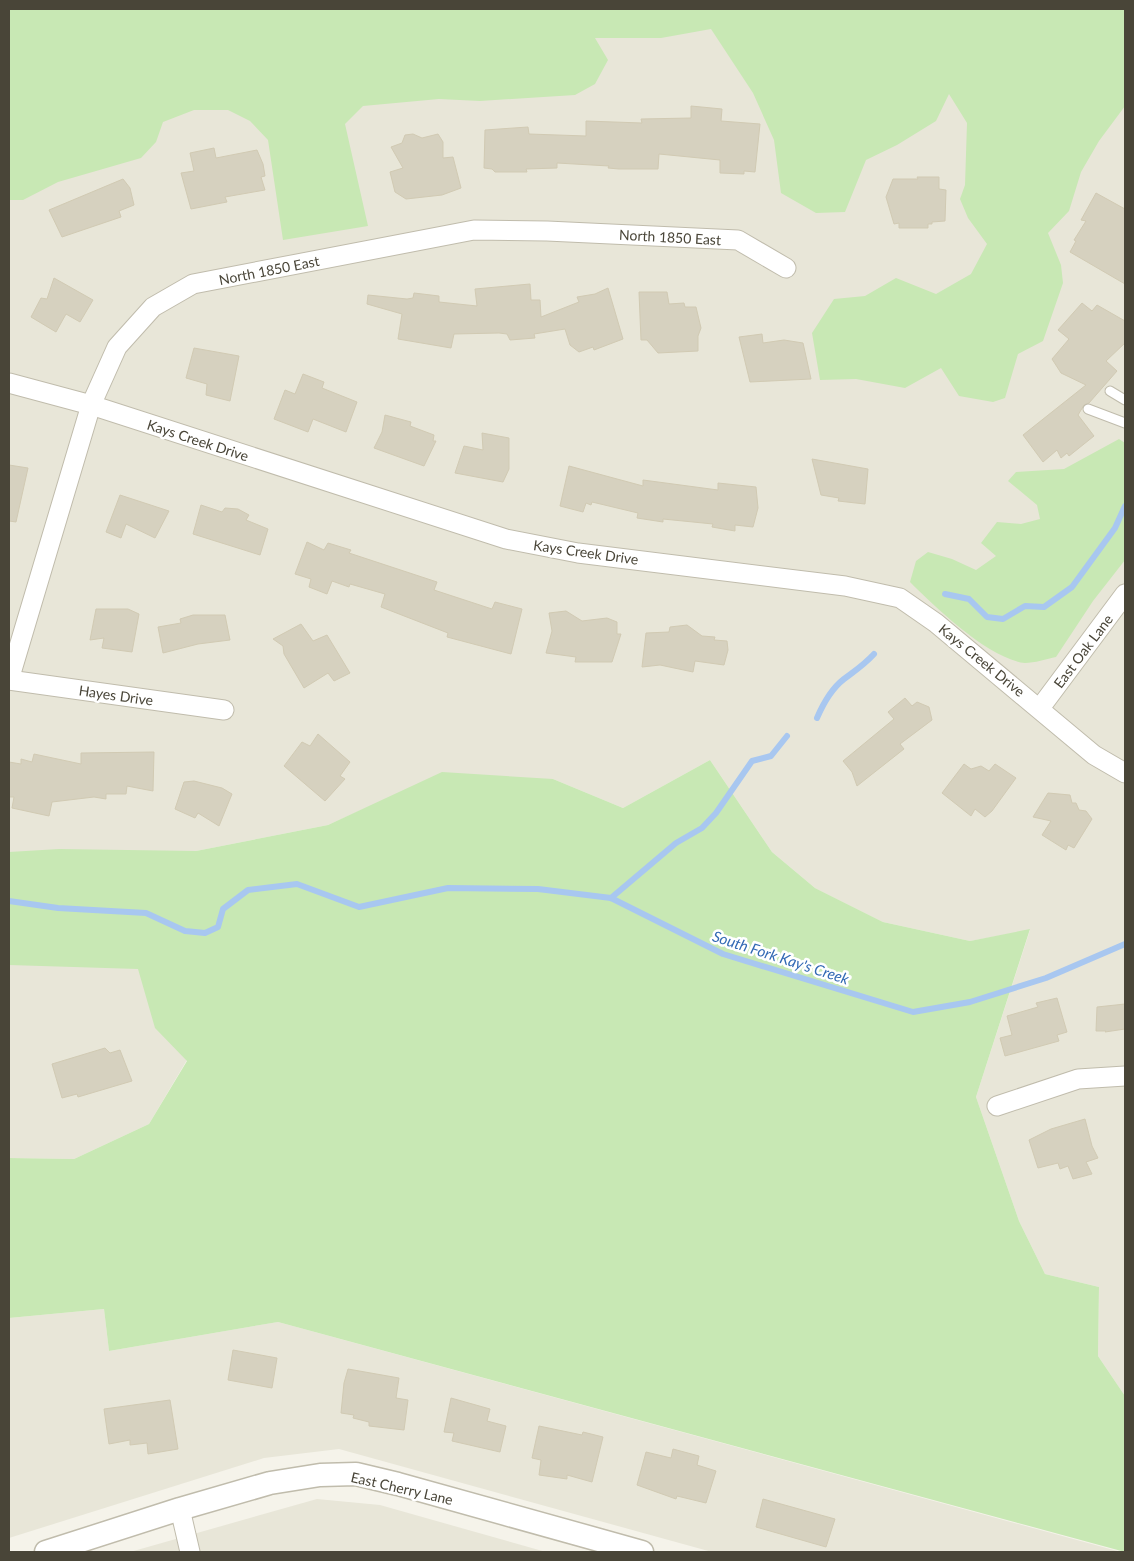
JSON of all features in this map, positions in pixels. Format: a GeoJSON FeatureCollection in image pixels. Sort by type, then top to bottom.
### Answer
{"type":"FeatureCollection","features":[{"type":"Feature","properties":{"kind":"street","name":"North 1850 East"},"geometry":{"type":"LineString","coordinates":[[9,680],[91,405],[117,347],[153,307],[193,284],[474,230],[547,231],[738,240],[786,268]]}},
{"type":"Feature","properties":{"kind":"street","name":"Kays Creek Drive"},"geometry":{"type":"LineString","coordinates":[[9,383],[91,405],[506,540],[578,553],[845,586],[900,598],[936,623],[1094,755],[1125,773]]}},
{"type":"Feature","properties":{"kind":"street","name":"East Oak Lane"},"geometry":{"type":"LineString","coordinates":[[1040,708],[1125,594]]}},
{"type":"Feature","properties":{"kind":"street","name":"Hayes Drive"},"geometry":{"type":"LineString","coordinates":[[9,680],[224,710]]}},
{"type":"Feature","properties":{"kind":"street"},"geometry":{"type":"LineString","coordinates":[[997,1106],[1078,1079],[1125,1076]]}},
{"type":"Feature","properties":{"kind":"street","name":"East Cherry Lane"},"geometry":{"type":"LineString","coordinates":[[46,1552],[180,1509],[270,1484],[320,1475],[356,1474],[642,1552]]}},
{"type":"Feature","properties":{"kind":"street"},"geometry":{"type":"LineString","coordinates":[[180,1509],[190,1552]]}},
{"type":"Feature","properties":{"kind":"lane"},"geometry":{"type":"LineString","coordinates":[[1110,391],[1125,400]]}},
{"type":"Feature","properties":{"kind":"lane"},"geometry":{"type":"LineString","coordinates":[[1088,409],[1125,423]]}},
{"type":"Feature","properties":{"kind":"shaded area"},"geometry":{"type":"Polygon","coordinates":[[[9,9],[1125,9],[1125,1396],[1098,1356],[1099,1287],[1045,1274],[1019,1221],[976,1097],[1030,930],[970,941],[883,922],[815,888],[772,852],[710,760],[623,808],[553,779],[368,807],[328,825],[196,851],[213,1016],[149,1124],[74,1159],[9,1158],[9,9]]]}},
{"type":"Feature","properties":{"kind":"shaded area"},"geometry":{"type":"Polygon","coordinates":[[[104,1309],[109,1351],[278,1322],[1121,1552],[712,1552],[339,1449],[264,1458],[9,1538],[9,1318],[104,1309]]]}},
{"type":"Feature","properties":{"kind":"shaded area"},"geometry":{"type":"Polygon","coordinates":[[[317,1499],[380,1505],[546,1552],[130,1552],[317,1499]]]}},
{"type":"Feature","properties":{"kind":"green space"},"geometry":{"type":"Polygon","coordinates":[[[9,9],[1125,9],[1125,106],[1099,141],[1081,172],[1069,211],[1048,233],[1061,265],[1063,283],[1043,341],[1018,354],[1005,398],[993,402],[959,396],[941,368],[905,388],[856,379],[820,380],[812,333],[834,299],[865,296],[896,278],[936,294],[971,274],[987,244],[968,218],[960,199],[965,185],[967,123],[949,94],[936,121],[897,145],[866,160],[845,212],[816,213],[781,193],[774,140],[753,93],[711,29],[661,38],[595,38],[608,60],[595,84],[575,95],[480,101],[439,99],[363,106],[345,124],[368,226],[283,240],[268,140],[250,121],[228,110],[194,110],[163,122],[156,142],[141,158],[58,182],[23,200],[9,200],[9,9]]]}},
{"type":"Feature","properties":{"kind":"green space"},"geometry":{"type":"Polygon","coordinates":[[[1119,439],[1125,443],[1125,560],[1093,601],[1056,657],[1025,663],[995,652],[948,618],[910,582],[916,561],[928,552],[952,559],[976,570],[996,556],[981,543],[997,522],[1021,524],[1040,519],[1037,505],[1008,481],[1016,472],[1064,469],[1119,439]]]}},
{"type":"Feature","properties":{"kind":"green space"},"geometry":{"type":"Polygon","coordinates":[[[710,760],[772,852],[815,888],[883,922],[970,941],[1030,929],[976,1097],[1019,1221],[1045,1274],[1099,1287],[1098,1356],[1125,1396],[1125,1552],[278,1322],[109,1351],[104,1309],[9,1318],[9,1158],[74,1159],[149,1124],[187,1061],[155,1028],[138,969],[9,965],[9,852],[59,849],[196,851],[328,825],[442,772],[553,779],[623,808],[710,760]]]}},
{"type":"Feature","properties":{"kind":"building"},"geometry":{"type":"Polygon","coordinates":[[[691,106],[722,109],[721,121],[760,124],[755,172],[744,171],[744,174],[720,173],[720,160],[659,154],[658,169],[619,169],[608,168],[609,166],[557,163],[557,168],[526,169],[527,172],[495,172],[492,169],[484,168],[485,130],[528,127],[529,134],[586,136],[586,121],[642,123],[641,119],[691,118],[691,106]]]}},
{"type":"Feature","properties":{"kind":"building"},"geometry":{"type":"Polygon","coordinates":[[[413,134],[422,138],[438,134],[443,142],[443,158],[453,157],[461,188],[442,195],[406,199],[395,192],[390,172],[403,168],[391,147],[402,143],[405,135],[413,134]]]}},
{"type":"Feature","properties":{"kind":"building"},"geometry":{"type":"Polygon","coordinates":[[[214,148],[216,158],[257,150],[263,164],[265,176],[261,177],[265,190],[225,197],[227,202],[191,209],[181,173],[194,171],[190,153],[214,148]]]}},
{"type":"Feature","properties":{"kind":"building"},"geometry":{"type":"Polygon","coordinates":[[[917,177],[939,177],[939,189],[946,190],[945,221],[932,222],[932,224],[928,224],[928,228],[899,228],[899,223],[894,224],[886,197],[893,179],[918,179],[917,177]]]}},
{"type":"Feature","properties":{"kind":"building"},"geometry":{"type":"Polygon","coordinates":[[[123,179],[130,188],[134,205],[119,211],[121,217],[62,237],[49,210],[123,179]]]}},
{"type":"Feature","properties":{"kind":"building"},"geometry":{"type":"Polygon","coordinates":[[[1096,193],[1125,209],[1125,284],[1070,252],[1076,241],[1074,240],[1086,221],[1081,220],[1096,193]]]}},
{"type":"Feature","properties":{"kind":"building"},"geometry":{"type":"Polygon","coordinates":[[[54,278],[93,300],[80,322],[66,314],[56,332],[31,317],[41,298],[47,299],[54,278]]]}},
{"type":"Feature","properties":{"kind":"building"},"geometry":{"type":"Polygon","coordinates":[[[530,284],[531,300],[540,300],[541,317],[579,302],[577,297],[595,294],[608,288],[623,339],[594,350],[593,347],[579,352],[570,345],[565,329],[534,334],[535,338],[510,340],[507,334],[499,333],[454,334],[451,348],[398,339],[402,314],[367,304],[368,295],[407,299],[413,298],[414,293],[439,296],[439,302],[477,306],[475,289],[530,284]]]}},
{"type":"Feature","properties":{"kind":"building"},"geometry":{"type":"Polygon","coordinates":[[[639,292],[667,292],[669,304],[684,303],[685,307],[696,307],[701,328],[698,336],[698,351],[658,353],[647,340],[641,340],[639,292]]]}},
{"type":"Feature","properties":{"kind":"building"},"geometry":{"type":"Polygon","coordinates":[[[1082,303],[1092,311],[1097,305],[1125,321],[1125,343],[1106,361],[1117,371],[1089,403],[1084,405],[1078,415],[1094,436],[1069,456],[1067,453],[1061,458],[1057,450],[1043,462],[1023,435],[1086,385],[1061,373],[1052,359],[1069,339],[1058,330],[1082,303]]]}},
{"type":"Feature","properties":{"kind":"building"},"geometry":{"type":"Polygon","coordinates":[[[762,334],[763,343],[784,340],[803,343],[811,379],[750,382],[739,337],[762,334]]]}},
{"type":"Feature","properties":{"kind":"building"},"geometry":{"type":"Polygon","coordinates":[[[194,348],[239,356],[230,401],[206,395],[207,384],[186,378],[194,348]]]}},
{"type":"Feature","properties":{"kind":"building"},"geometry":{"type":"Polygon","coordinates":[[[303,374],[324,382],[322,388],[357,402],[346,432],[313,419],[308,432],[274,419],[285,390],[295,394],[303,374]]]}},
{"type":"Feature","properties":{"kind":"building"},"geometry":{"type":"Polygon","coordinates":[[[385,415],[411,422],[410,426],[434,435],[433,441],[436,441],[424,466],[374,448],[382,432],[385,415]]]}},
{"type":"Feature","properties":{"kind":"building"},"geometry":{"type":"Polygon","coordinates":[[[482,433],[509,438],[509,469],[503,482],[455,473],[464,446],[483,450],[482,433]]]}},
{"type":"Feature","properties":{"kind":"building"},"geometry":{"type":"Polygon","coordinates":[[[812,459],[868,469],[865,504],[838,501],[839,498],[821,495],[812,459]]]}},
{"type":"Feature","properties":{"kind":"building"},"geometry":{"type":"Polygon","coordinates":[[[9,465],[28,468],[16,522],[9,521],[9,465]]]}},
{"type":"Feature","properties":{"kind":"building"},"geometry":{"type":"Polygon","coordinates":[[[569,466],[643,486],[643,480],[718,490],[718,483],[756,487],[758,508],[753,527],[735,525],[735,531],[712,527],[713,524],[663,519],[663,522],[637,518],[638,513],[592,502],[591,505],[586,503],[583,512],[560,506],[569,466]]]}},
{"type":"Feature","properties":{"kind":"building"},"geometry":{"type":"Polygon","coordinates":[[[120,495],[169,511],[155,538],[126,524],[121,538],[106,532],[120,495]]]}},
{"type":"Feature","properties":{"kind":"building"},"geometry":{"type":"Polygon","coordinates":[[[201,505],[222,512],[225,508],[238,509],[249,515],[246,520],[268,529],[260,555],[193,534],[201,505]]]}},
{"type":"Feature","properties":{"kind":"building"},"geometry":{"type":"Polygon","coordinates":[[[307,542],[324,550],[328,543],[351,550],[349,553],[437,582],[434,590],[492,609],[495,602],[522,609],[511,654],[447,637],[448,633],[381,607],[385,594],[350,584],[349,587],[332,581],[327,594],[309,587],[311,579],[295,574],[307,542]]]}},
{"type":"Feature","properties":{"kind":"building"},"geometry":{"type":"Polygon","coordinates":[[[96,609],[128,609],[139,614],[132,652],[102,648],[104,638],[90,640],[96,609]]]}},
{"type":"Feature","properties":{"kind":"building"},"geometry":{"type":"Polygon","coordinates":[[[566,611],[582,621],[607,618],[617,622],[617,634],[621,634],[612,662],[575,662],[576,657],[546,653],[552,631],[549,613],[566,611]]]}},
{"type":"Feature","properties":{"kind":"building"},"geometry":{"type":"Polygon","coordinates":[[[193,615],[225,615],[230,640],[198,644],[163,653],[158,627],[181,623],[180,619],[193,615]]]}},
{"type":"Feature","properties":{"kind":"building"},"geometry":{"type":"Polygon","coordinates":[[[301,624],[313,641],[327,635],[350,673],[334,681],[328,673],[304,688],[284,654],[283,646],[273,639],[301,624]]]}},
{"type":"Feature","properties":{"kind":"building"},"geometry":{"type":"Polygon","coordinates":[[[687,625],[702,636],[715,637],[714,640],[727,641],[728,650],[724,665],[695,661],[693,672],[660,665],[642,667],[646,633],[669,632],[670,627],[687,625]]]}},
{"type":"Feature","properties":{"kind":"building"},"geometry":{"type":"Polygon","coordinates":[[[905,698],[912,706],[917,702],[929,707],[932,720],[900,744],[904,749],[857,786],[852,772],[843,761],[894,719],[888,712],[905,698]]]}},
{"type":"Feature","properties":{"kind":"building"},"geometry":{"type":"Polygon","coordinates":[[[318,734],[350,762],[340,776],[345,779],[325,801],[284,766],[302,742],[310,746],[318,734]]]}},
{"type":"Feature","properties":{"kind":"building"},"geometry":{"type":"Polygon","coordinates":[[[154,752],[153,791],[127,786],[126,794],[106,794],[106,799],[94,797],[52,802],[49,816],[12,808],[14,797],[9,797],[9,762],[21,764],[21,759],[32,762],[34,754],[81,764],[81,753],[154,752]]]}},
{"type":"Feature","properties":{"kind":"building"},"geometry":{"type":"Polygon","coordinates":[[[964,764],[971,769],[981,766],[989,771],[995,764],[1016,778],[992,811],[985,817],[975,809],[971,816],[942,793],[964,764]]]}},
{"type":"Feature","properties":{"kind":"building"},"geometry":{"type":"Polygon","coordinates":[[[194,781],[222,788],[232,794],[219,826],[198,813],[195,818],[175,809],[184,782],[194,781]]]}},
{"type":"Feature","properties":{"kind":"building"},"geometry":{"type":"Polygon","coordinates":[[[1048,793],[1070,795],[1072,803],[1076,803],[1079,810],[1086,811],[1092,819],[1074,848],[1068,845],[1066,850],[1042,835],[1051,821],[1033,817],[1048,793]]]}},
{"type":"Feature","properties":{"kind":"building"},"geometry":{"type":"Polygon","coordinates":[[[1057,998],[1067,1032],[1057,1035],[1059,1041],[1005,1056],[1000,1038],[1012,1035],[1007,1016],[1038,1007],[1036,1003],[1057,998]]]}},
{"type":"Feature","properties":{"kind":"building"},"geometry":{"type":"Polygon","coordinates":[[[1125,1004],[1125,1029],[1105,1032],[1096,1031],[1097,1007],[1125,1004]]]}},
{"type":"Feature","properties":{"kind":"building"},"geometry":{"type":"Polygon","coordinates":[[[105,1048],[110,1053],[120,1050],[132,1081],[78,1097],[77,1094],[62,1098],[52,1064],[105,1048]]]}},
{"type":"Feature","properties":{"kind":"building"},"geometry":{"type":"Polygon","coordinates":[[[1085,1119],[1092,1146],[1098,1158],[1086,1162],[1092,1174],[1073,1179],[1068,1166],[1060,1169],[1058,1163],[1038,1168],[1029,1140],[1051,1129],[1085,1119]]]}},
{"type":"Feature","properties":{"kind":"building"},"geometry":{"type":"Polygon","coordinates":[[[233,1350],[277,1358],[272,1388],[228,1380],[233,1350]]]}},
{"type":"Feature","properties":{"kind":"building"},"geometry":{"type":"Polygon","coordinates":[[[348,1369],[399,1378],[396,1398],[408,1400],[404,1430],[369,1426],[369,1422],[353,1418],[354,1415],[341,1413],[344,1383],[348,1369]]]}},
{"type":"Feature","properties":{"kind":"building"},"geometry":{"type":"Polygon","coordinates":[[[451,1398],[490,1409],[487,1421],[506,1426],[500,1452],[452,1441],[454,1433],[444,1432],[451,1398]]]}},
{"type":"Feature","properties":{"kind":"building"},"geometry":{"type":"Polygon","coordinates":[[[170,1400],[178,1449],[148,1454],[147,1443],[130,1445],[130,1440],[109,1444],[104,1409],[170,1400]]]}},
{"type":"Feature","properties":{"kind":"building"},"geometry":{"type":"Polygon","coordinates":[[[539,1426],[582,1435],[583,1432],[603,1437],[592,1482],[567,1475],[567,1479],[539,1475],[541,1460],[532,1458],[539,1426]]]}},
{"type":"Feature","properties":{"kind":"building"},"geometry":{"type":"Polygon","coordinates":[[[673,1449],[699,1456],[697,1465],[716,1471],[706,1503],[677,1496],[676,1499],[637,1485],[646,1452],[671,1458],[673,1449]]]}},
{"type":"Feature","properties":{"kind":"building"},"geometry":{"type":"Polygon","coordinates":[[[763,1499],[835,1519],[826,1547],[756,1527],[763,1499]]]}},
{"type":"Feature","properties":{"kind":"waterway"},"geometry":{"type":"LineString","coordinates":[[945,594],[969,599],[987,617],[1003,619],[1025,606],[1044,607],[1072,587],[1115,528],[1125,506]]}},
{"type":"Feature","properties":{"kind":"waterway"},"geometry":{"type":"LineString","coordinates":[[817,718],[835,687],[874,654]]}},
{"type":"Feature","properties":{"kind":"waterway"},"geometry":{"type":"LineString","coordinates":[[611,898],[676,843],[702,828],[716,813],[752,761],[771,756],[787,736]]}},
{"type":"Feature","properties":{"kind":"waterway","name":"South Fork Kay's Creek"},"geometry":{"type":"LineString","coordinates":[[9,901],[58,908],[146,913],[185,931],[205,933],[218,927],[223,909],[248,890],[297,884],[359,907],[448,888],[538,889],[611,898],[723,954],[913,1012],[970,1002],[1046,978],[1125,944]]}}]}
